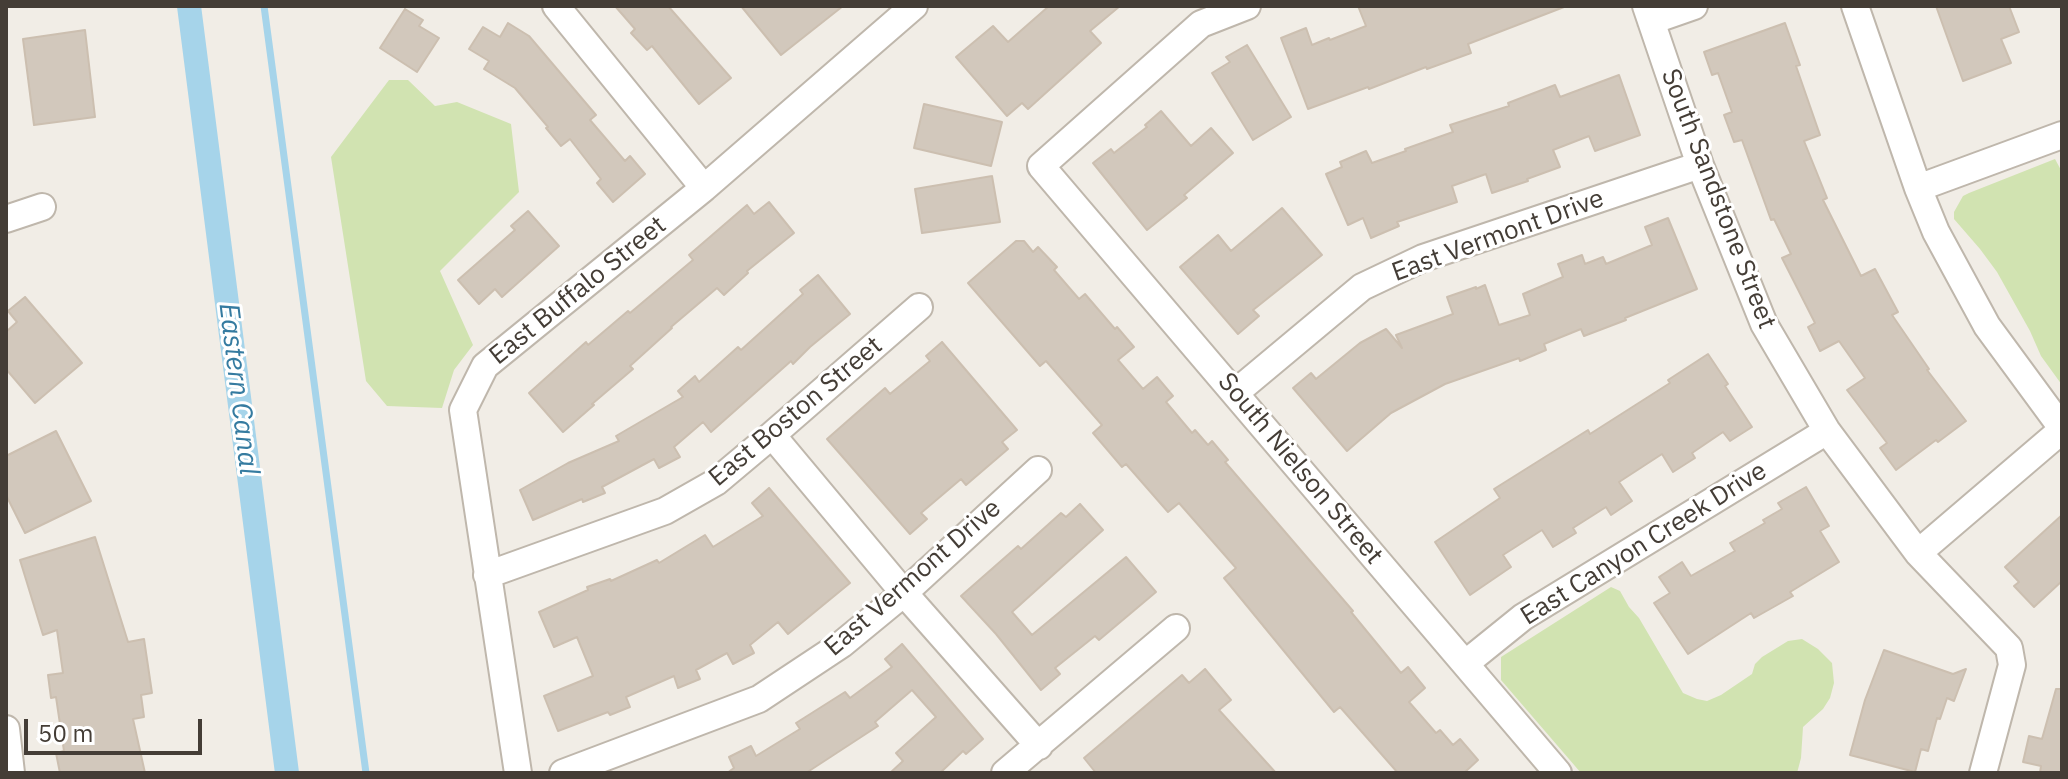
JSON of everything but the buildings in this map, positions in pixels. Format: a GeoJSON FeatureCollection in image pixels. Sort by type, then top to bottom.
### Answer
{"type":"FeatureCollection","features":[{"type":"Feature","properties":{"kind":"street"},"geometry":{"type":"LineString","coordinates":[[556,6],[704,188]]}},
{"type":"Feature","properties":{"kind":"street","name":"East Buffalo Street"},"geometry":{"type":"LineString","coordinates":[[518,773],[463,410],[485,366],[704,188],[914,6]]}},
{"type":"Feature","properties":{"kind":"street","name":"South Nielson Street"},"geometry":{"type":"LineString","coordinates":[[1247,6],[1201,24],[1041,166],[1558,773]]}},
{"type":"Feature","properties":{"kind":"street"},"geometry":{"type":"LineString","coordinates":[[1648,14],[1694,6]]}},
{"type":"Feature","properties":{"kind":"street"},"geometry":{"type":"LineString","coordinates":[[1855,6],[1936,232],[1987,326],[2062,429],[1918,553]]}},
{"type":"Feature","properties":{"kind":"street","name":"South Sandstone Street"},"geometry":{"type":"LineString","coordinates":[[1648,14],[1700,165],[1764,324],[1827,431],[1918,553],[2009,648],[2012,665],[1983,773]]}},
{"type":"Feature","properties":{"kind":"street"},"geometry":{"type":"LineString","coordinates":[[1918,188],[2062,135]]}},
{"type":"Feature","properties":{"kind":"street","name":"East Vermont Drive"},"geometry":{"type":"LineString","coordinates":[[1235,393],[1362,287],[1423,258],[1700,165]]}},
{"type":"Feature","properties":{"kind":"street"},"geometry":{"type":"LineString","coordinates":[[6,219],[42,207]]}},
{"type":"Feature","properties":{"kind":"street","name":"East Boston Street"},"geometry":{"type":"LineString","coordinates":[[487,575],[665,511],[716,482],[919,307]]}},
{"type":"Feature","properties":{"kind":"street","name":"East Canyon Creek Drive"},"geometry":{"type":"LineString","coordinates":[[1466,663],[1523,617],[1827,431]]}},
{"type":"Feature","properties":{"kind":"street"},"geometry":{"type":"LineString","coordinates":[[772,435],[904,593],[1039,746]]}},
{"type":"Feature","properties":{"kind":"street","name":"East Vermont Drive"},"geometry":{"type":"LineString","coordinates":[[563,773],[759,699],[842,644],[904,593],[1038,470]]}},
{"type":"Feature","properties":{"kind":"street"},"geometry":{"type":"LineString","coordinates":[[1005,773],[1176,628]]}},
{"type":"Feature","properties":{"kind":"street"},"geometry":{"type":"LineString","coordinates":[[6,729],[11,773]]}},
{"type":"Feature","properties":{"kind":"green space"},"geometry":{"type":"Polygon","coordinates":[[[389,80],[408,80],[435,106],[457,102],[511,124],[519,192],[440,271],[473,345],[454,370],[442,408],[387,406],[366,381],[331,157],[389,80]]]}},
{"type":"Feature","properties":{"kind":"green space"},"geometry":{"type":"Polygon","coordinates":[[[2055,159],[2062,172],[2062,385],[2041,356],[1997,272],[1954,219],[1954,212],[1963,196],[2055,159]]]}},
{"type":"Feature","properties":{"kind":"green space"},"geometry":{"type":"Polygon","coordinates":[[[1611,587],[1620,591],[1639,618],[1683,693],[1697,699],[1707,701],[1721,695],[1752,674],[1755,664],[1762,657],[1788,641],[1802,639],[1832,663],[1834,683],[1830,698],[1803,727],[1797,773],[1581,773],[1501,680],[1501,657],[1611,587]]]}},
{"type":"Feature","properties":{"kind":"waterway","name":"Eastern Canal"},"geometry":{"type":"LineString","coordinates":[[189,6],[287,773]]}},
{"type":"Feature","properties":{"kind":"waterway"},"geometry":{"type":"LineString","coordinates":[[264,6],[366,773]]}}]}
